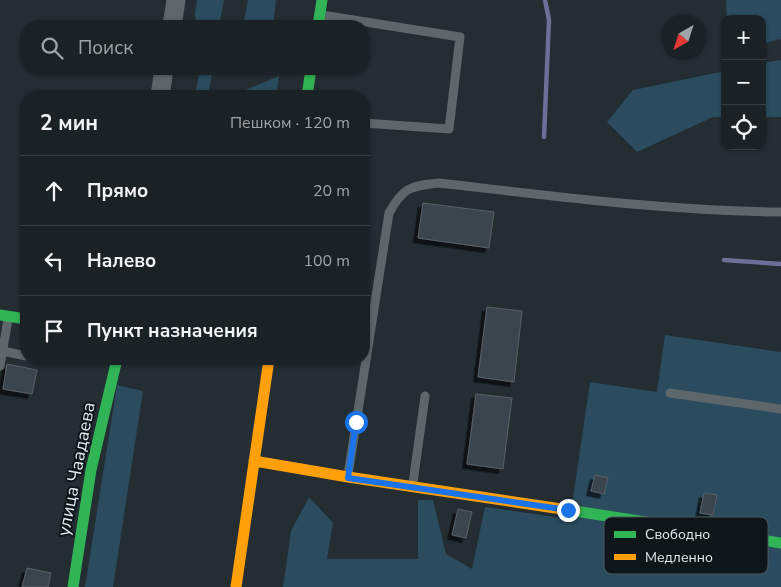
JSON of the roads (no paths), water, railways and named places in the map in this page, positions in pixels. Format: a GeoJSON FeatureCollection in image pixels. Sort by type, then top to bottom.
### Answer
{"type":"FeatureCollection","features":[{"type":"Feature","properties":{"kind":"main road"},"geometry":{"type":"LineString","coordinates":[[319,20],[322,0]]}},
{"type":"Feature","properties":{"kind":"main road"},"geometry":{"type":"LineString","coordinates":[[308,90],[310,75]]}},
{"type":"Feature","properties":{"kind":"main road"},"geometry":{"type":"LineString","coordinates":[[4,316],[20,318]]}},
{"type":"Feature","properties":{"kind":"main road","name":"улица Чаадаева"},"geometry":{"type":"LineString","coordinates":[[73,587],[91,470],[116,365]]}},
{"type":"Feature","properties":{"kind":"main road"},"geometry":{"type":"LineString","coordinates":[[236,587],[267,365]]}},
{"type":"Feature","properties":{"kind":"main road"},"geometry":{"type":"LineString","coordinates":[[254,461],[348,478],[413,486],[613,517]]}},
{"type":"Feature","properties":{"kind":"main road"},"geometry":{"type":"LineString","coordinates":[[768,541],[781,543]]}},
{"type":"Feature","properties":{"kind":"street"},"geometry":{"type":"LineString","coordinates":[[173,20],[176,0]]}},
{"type":"Feature","properties":{"kind":"street"},"geometry":{"type":"LineString","coordinates":[[161,90],[163,75]]}},
{"type":"Feature","properties":{"kind":"lane"},"geometry":{"type":"LineString","coordinates":[[320,14],[355,20]]}},
{"type":"Feature","properties":{"kind":"lane"},"geometry":{"type":"LineString","coordinates":[[370,23],[460,37],[449,129],[370,124]]}},
{"type":"Feature","properties":{"kind":"lane"},"geometry":{"type":"LineString","coordinates":[[370,336],[389,213],[397,197],[415,186],[439,183],[600,202],[732,212],[781,212]]}},
{"type":"Feature","properties":{"kind":"lane"},"geometry":{"type":"LineString","coordinates":[[0,366],[3,351],[4,316]]}},
{"type":"Feature","properties":{"kind":"lane"},"geometry":{"type":"LineString","coordinates":[[3,351],[20,355]]}},
{"type":"Feature","properties":{"kind":"lane"},"geometry":{"type":"LineString","coordinates":[[348,478],[365,365]]}},
{"type":"Feature","properties":{"kind":"lane"},"geometry":{"type":"LineString","coordinates":[[670,393],[781,409]]}},
{"type":"Feature","properties":{"kind":"lane"},"geometry":{"type":"LineString","coordinates":[[413,486],[426,396]]}},
{"type":"Feature","properties":{"kind":"waterway"},"geometry":{"type":"LineString","coordinates":[[544,137],[549,20],[545,0]]}},
{"type":"Feature","properties":{"kind":"waterway"},"geometry":{"type":"LineString","coordinates":[[724,260],[781,264]]}}]}
